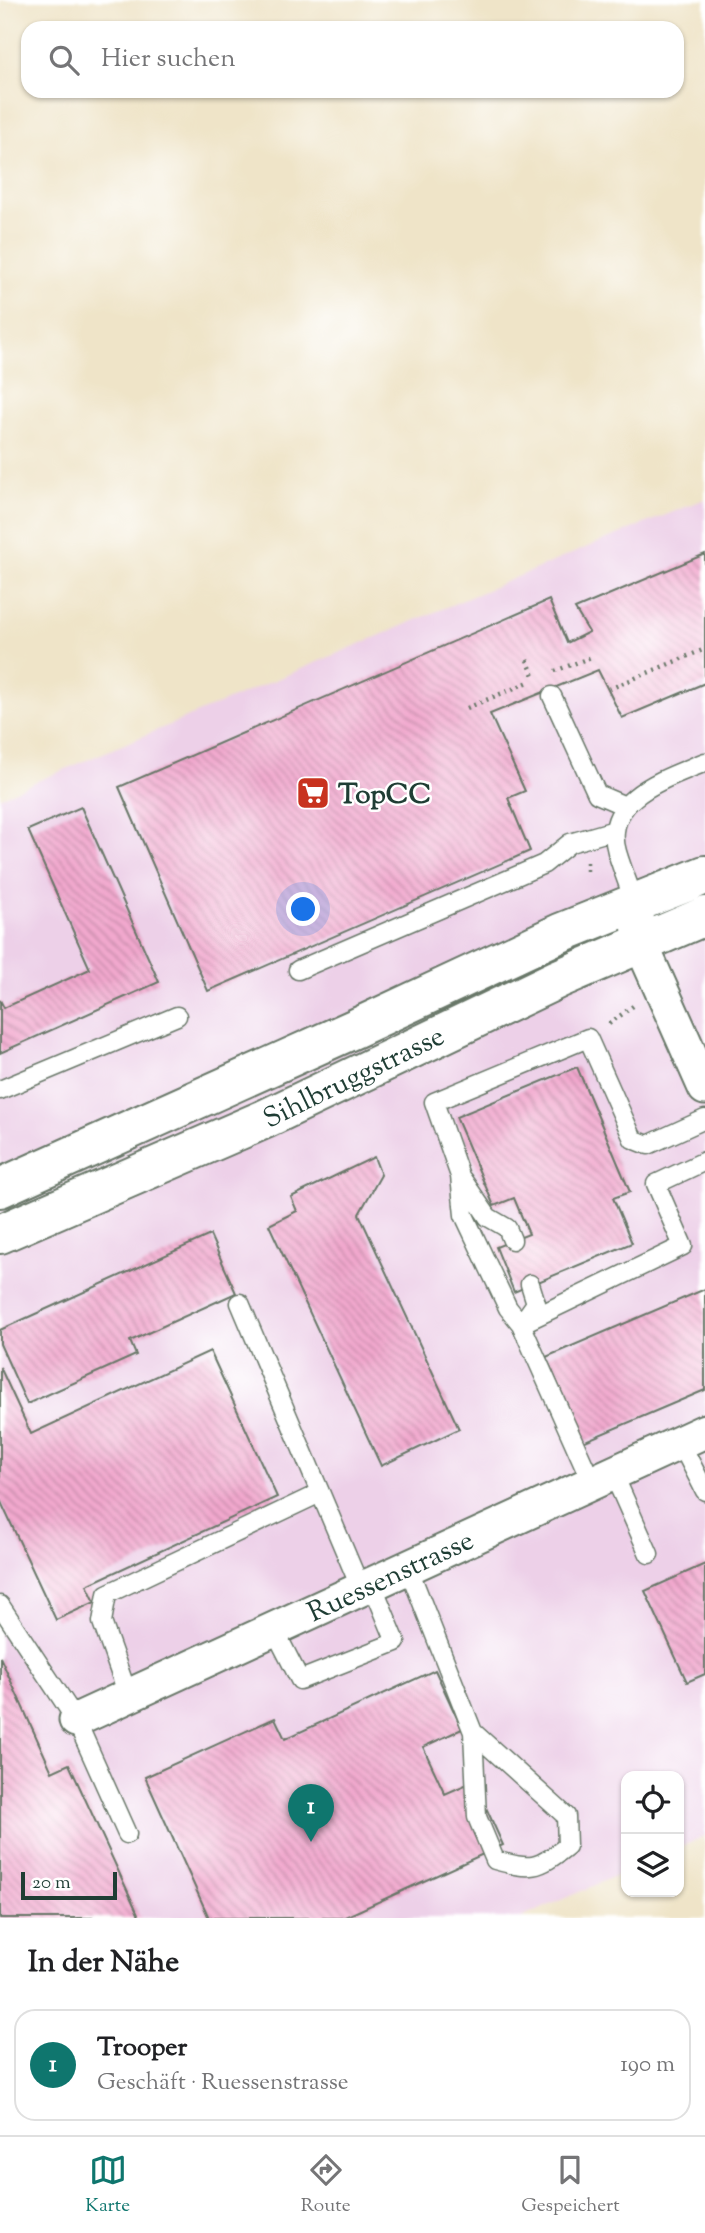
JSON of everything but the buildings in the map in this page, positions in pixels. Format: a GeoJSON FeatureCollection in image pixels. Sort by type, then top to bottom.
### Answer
{"type":"FeatureCollection","features":[{"type":"Feature","properties":{"kind":"main road","name":"Sihlbruggstrasse"},"geometry":{"type":"LineString","coordinates":[[0,1188],[560,933],[705,875]]}},
{"type":"Feature","properties":{"kind":"main road","name":"Sihlbruggstrasse"},"geometry":{"type":"LineString","coordinates":[[0,1234],[265,1119],[558,979],[705,916]]}},
{"type":"Feature","properties":{"kind":"street"},"geometry":{"type":"LineString","coordinates":[[635,903],[640,944],[705,1088]]}},
{"type":"Feature","properties":{"kind":"street","name":"Ruessenstrasse"},"geometry":{"type":"LineString","coordinates":[[76,1720],[693,1436]]}},
{"type":"Feature","properties":{"kind":"lane"},"geometry":{"type":"LineString","coordinates":[[552,696],[597,794],[625,806]]}},
{"type":"Feature","properties":{"kind":"lane"},"geometry":{"type":"LineString","coordinates":[[635,903],[616,850],[615,830],[619,817],[625,806],[648,787],[705,762]]}},
{"type":"Feature","properties":{"kind":"lane"},"geometry":{"type":"LineString","coordinates":[[298,970],[544,864],[569,842],[615,830]]}},
{"type":"Feature","properties":{"kind":"lane"},"geometry":{"type":"LineString","coordinates":[[0,1090],[177,1016]]}},
{"type":"Feature","properties":{"kind":"lane"},"geometry":{"type":"LineString","coordinates":[[649,1554],[602,1478],[521,1324],[508,1308],[464,1215],[460,1176],[434,1102],[588,1038],[633,1139],[648,1145],[705,1119]]}},
{"type":"Feature","properties":{"kind":"lane"},"geometry":{"type":"LineString","coordinates":[[521,1324],[683,1246],[656,1184],[705,1161]]}},
{"type":"Feature","properties":{"kind":"lane"},"geometry":{"type":"LineString","coordinates":[[460,1176],[488,1217],[507,1228],[512,1240]]}},
{"type":"Feature","properties":{"kind":"lane"},"geometry":{"type":"LineString","coordinates":[[521,1324],[536,1303],[530,1284]]}},
{"type":"Feature","properties":{"kind":"lane"},"geometry":{"type":"LineString","coordinates":[[240,1303],[320,1493],[396,1642],[300,1680],[274,1629]]}},
{"type":"Feature","properties":{"kind":"lane"},"geometry":{"type":"LineString","coordinates":[[693,1436],[705,1491]]}},
{"type":"Feature","properties":{"kind":"lane"},"geometry":{"type":"LineString","coordinates":[[128,1695],[102,1622],[107,1594],[320,1493]]}},
{"type":"Feature","properties":{"kind":"lane"},"geometry":{"type":"LineString","coordinates":[[408,1567],[473,1732],[477,1817],[495,1860],[525,1868],[548,1862],[567,1846],[566,1816],[473,1732]]}},
{"type":"Feature","properties":{"kind":"lane"},"geometry":{"type":"LineString","coordinates":[[0,1605],[76,1720],[127,1833]]}},
{"type":"Feature","properties":{"kind":"path"},"geometry":{"type":"LineString","coordinates":[[610,689],[705,649]]}},
{"type":"Feature","properties":{"kind":"path"},"geometry":{"type":"LineString","coordinates":[[527,660],[536,679]]}},
{"type":"Feature","properties":{"kind":"path"},"geometry":{"type":"LineString","coordinates":[[588,1038],[633,1005]]}},
{"type":"Feature","properties":{"kind":"shaded area"},"geometry":{"type":"Polygon","coordinates":[[[705,499],[705,1836],[684,1846],[684,1771],[621,1771],[621,1873],[521,1918],[0,1918],[0,797],[705,499]]]}},
{"type":"Feature","properties":{"kind":"place","name":"TopCC"},"geometry":{"type":"Point","coordinates":[313,793]}},
{"type":"Feature","properties":{"kind":"place","name":"Trooper"},"geometry":{"type":"Point","coordinates":[311,1842]}}]}
